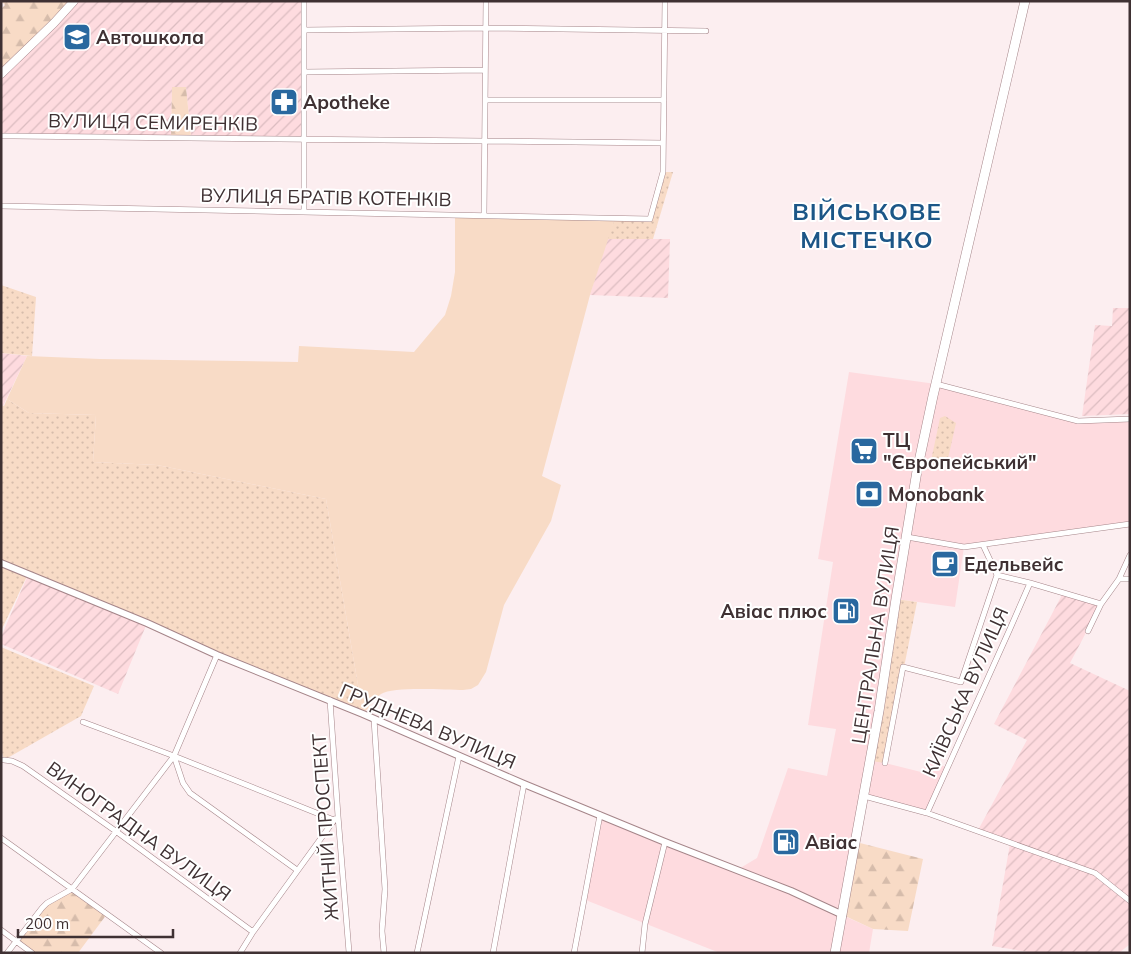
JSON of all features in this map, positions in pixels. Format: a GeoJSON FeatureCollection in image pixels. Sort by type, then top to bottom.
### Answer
{"type":"FeatureCollection","features":[{"type":"Feature","properties":{"kind":"highway","name":"ЦЕНТРАЛЬНА ВУЛИЦЯ"},"geometry":{"type":"LineString","coordinates":[[835,953],[880,711],[918,471],[936,384],[1025,1]]}},
{"type":"Feature","properties":{"kind":"main road"},"geometry":{"type":"LineString","coordinates":[[1,74],[74,1]]}},
{"type":"Feature","properties":{"kind":"street"},"geometry":{"type":"LineString","coordinates":[[304,1],[304,211]]}},
{"type":"Feature","properties":{"kind":"street"},"geometry":{"type":"LineString","coordinates":[[484,214],[486,1]]}},
{"type":"Feature","properties":{"kind":"street"},"geometry":{"type":"LineString","coordinates":[[663,143],[665,1]]}},
{"type":"Feature","properties":{"kind":"street"},"geometry":{"type":"LineString","coordinates":[[304,30],[486,28],[706,31]]}},
{"type":"Feature","properties":{"kind":"street"},"geometry":{"type":"LineString","coordinates":[[304,72],[485,70]]}},
{"type":"Feature","properties":{"kind":"street"},"geometry":{"type":"LineString","coordinates":[[485,100],[664,100]]}},
{"type":"Feature","properties":{"kind":"street","name":"ВУЛИЦЯ СЕМИРЕНКІВ"},"geometry":{"type":"LineString","coordinates":[[1,136],[161,136],[663,143]]}},
{"type":"Feature","properties":{"kind":"street","name":"ВУЛИЦЯ БРАТІВ КОТЕНКІВ"},"geometry":{"type":"LineString","coordinates":[[1,206],[650,218],[663,172],[663,143]]}},
{"type":"Feature","properties":{"kind":"street"},"geometry":{"type":"LineString","coordinates":[[936,384],[1078,421],[1130,419]]}},
{"type":"Feature","properties":{"kind":"street"},"geometry":{"type":"LineString","coordinates":[[907,537],[964,547],[1130,524]]}},
{"type":"Feature","properties":{"kind":"street"},"geometry":{"type":"LineString","coordinates":[[885,763],[903,667],[961,682],[997,575],[983,545]]}},
{"type":"Feature","properties":{"kind":"street"},"geometry":{"type":"LineString","coordinates":[[1088,631],[1101,604],[1119,579],[1130,555]]}},
{"type":"Feature","properties":{"kind":"street","name":"ГРУДНЕВА ВУЛИЦЯ"},"geometry":{"type":"LineString","coordinates":[[1,563],[217,655],[374,718],[524,784],[664,842],[791,891],[843,914]]}},
{"type":"Feature","properties":{"kind":"street"},"geometry":{"type":"LineString","coordinates":[[997,575],[1101,604]]}},
{"type":"Feature","properties":{"kind":"street"},"geometry":{"type":"LineString","coordinates":[[1119,579],[1130,579]]}},
{"type":"Feature","properties":{"kind":"street","name":"КИЇВСЬКА ВУЛИЦЯ"},"geometry":{"type":"LineString","coordinates":[[926,814],[1030,583]]}},
{"type":"Feature","properties":{"kind":"street"},"geometry":{"type":"LineString","coordinates":[[7,953],[47,903],[72,889],[174,756],[217,655]]}},
{"type":"Feature","properties":{"kind":"street","name":"ЖИТНІЙ ПРОСПЕКТ"},"geometry":{"type":"LineString","coordinates":[[330,700],[336,818],[350,952]]}},
{"type":"Feature","properties":{"kind":"street"},"geometry":{"type":"LineString","coordinates":[[374,718],[386,889],[382,931],[384,953]]}},
{"type":"Feature","properties":{"kind":"street"},"geometry":{"type":"LineString","coordinates":[[82,722],[336,818],[253,932],[240,953]]}},
{"type":"Feature","properties":{"kind":"street"},"geometry":{"type":"LineString","coordinates":[[174,756],[183,783],[190,793],[298,870]]}},
{"type":"Feature","properties":{"kind":"street"},"geometry":{"type":"LineString","coordinates":[[417,953],[459,756]]}},
{"type":"Feature","properties":{"kind":"street","name":"ВИНОГРАДНА ВУЛИЦЯ"},"geometry":{"type":"LineString","coordinates":[[4,760],[23,766],[253,932]]}},
{"type":"Feature","properties":{"kind":"street"},"geometry":{"type":"LineString","coordinates":[[493,953],[524,784]]}},
{"type":"Feature","properties":{"kind":"street"},"geometry":{"type":"LineString","coordinates":[[864,796],[926,814],[1095,872],[1130,901]]}},
{"type":"Feature","properties":{"kind":"street"},"geometry":{"type":"LineString","coordinates":[[574,953],[600,815]]}},
{"type":"Feature","properties":{"kind":"street"},"geometry":{"type":"LineString","coordinates":[[1,838],[161,953]]}},
{"type":"Feature","properties":{"kind":"street"},"geometry":{"type":"LineString","coordinates":[[642,953],[645,924],[664,842]]}},
{"type":"Feature","properties":{"kind":"street"},"geometry":{"type":"LineString","coordinates":[[1,930],[32,953]]}},
{"type":"Feature","properties":{"kind":"shaded area"},"geometry":{"type":"Polygon","coordinates":[[[74,1],[304,1],[304,139],[191,137],[186,87],[172,88],[171,137],[1,136],[1,74],[74,1]]]}},
{"type":"Feature","properties":{"kind":"shaded area"},"geometry":{"type":"Polygon","coordinates":[[[607,239],[670,239],[668,298],[590,295],[607,239]]]}},
{"type":"Feature","properties":{"kind":"shaded area"},"geometry":{"type":"Polygon","coordinates":[[[1113,308],[1130,308],[1130,414],[1082,416],[1095,325],[1112,326],[1113,308]]]}},
{"type":"Feature","properties":{"kind":"shaded area"},"geometry":{"type":"Polygon","coordinates":[[[1,353],[27,356],[3,406],[1,405],[1,353]]]}},
{"type":"Feature","properties":{"kind":"shaded area"},"geometry":{"type":"Polygon","coordinates":[[[849,372],[936,384],[1078,421],[1130,419],[1130,524],[964,547],[955,607],[896,599],[885,763],[921,772],[929,760],[948,768],[927,813],[865,796],[843,915],[831,910],[873,929],[869,953],[720,953],[583,899],[600,815],[737,870],[757,858],[788,768],[827,776],[836,729],[808,725],[833,562],[818,559],[849,372]]]}},
{"type":"Feature","properties":{"kind":"shaded area"},"geometry":{"type":"Polygon","coordinates":[[[28,575],[147,623],[118,694],[1,644],[1,637],[28,575]]]}},
{"type":"Feature","properties":{"kind":"shaded area"},"geometry":{"type":"Polygon","coordinates":[[[1063,593],[1101,604],[1070,663],[1130,691],[1130,944],[1119,953],[1035,953],[992,946],[1010,844],[977,832],[1027,740],[994,724],[1063,593]]]}},
{"type":"Feature","properties":{"kind":"green space"},"geometry":{"type":"Polygon","coordinates":[[[1,1],[74,1],[1,74],[1,9],[5,5],[1,1]]]}},
{"type":"Feature","properties":{"kind":"green space"},"geometry":{"type":"Polygon","coordinates":[[[172,87],[186,87],[191,137],[171,137],[172,87]]]}},
{"type":"Feature","properties":{"kind":"green space"},"geometry":{"type":"Polygon","coordinates":[[[663,172],[673,172],[653,239],[607,239],[615,218],[650,218],[663,172]]]}},
{"type":"Feature","properties":{"kind":"green space"},"geometry":{"type":"Polygon","coordinates":[[[455,214],[615,218],[590,295],[542,476],[561,485],[551,521],[504,605],[486,672],[478,685],[471,689],[408,689],[381,694],[363,714],[326,499],[157,465],[93,462],[96,415],[29,413],[7,399],[27,356],[298,362],[299,346],[414,352],[445,315],[451,296],[455,272],[455,214]]]}},
{"type":"Feature","properties":{"kind":"green space"},"geometry":{"type":"Polygon","coordinates":[[[1,285],[36,297],[32,356],[1,353],[1,285]]]}},
{"type":"Feature","properties":{"kind":"green space"},"geometry":{"type":"Polygon","coordinates":[[[7,399],[29,413],[96,415],[93,462],[157,465],[326,499],[363,714],[28,574],[1,631],[1,405],[4,406],[7,399]]]}},
{"type":"Feature","properties":{"kind":"green space"},"geometry":{"type":"Polygon","coordinates":[[[945,416],[956,423],[947,463],[937,465],[931,461],[940,418],[945,416]]]}},
{"type":"Feature","properties":{"kind":"green space"},"geometry":{"type":"Polygon","coordinates":[[[896,599],[917,602],[885,763],[871,761],[896,599]]]}},
{"type":"Feature","properties":{"kind":"green space"},"geometry":{"type":"Polygon","coordinates":[[[1,647],[94,686],[81,716],[4,760],[1,749],[1,647]]]}},
{"type":"Feature","properties":{"kind":"green space"},"geometry":{"type":"Polygon","coordinates":[[[856,842],[923,859],[908,931],[873,929],[843,915],[856,842]]]}},
{"type":"Feature","properties":{"kind":"green space"},"geometry":{"type":"Polygon","coordinates":[[[72,889],[107,914],[78,953],[32,953],[16,940],[42,908],[72,889]]]}},
{"type":"Feature","properties":{"kind":"place","name":"Автошкола"},"geometry":{"type":"Point","coordinates":[77,37]}},
{"type":"Feature","properties":{"kind":"place","name":"Apotheke"},"geometry":{"type":"Point","coordinates":[284,102]}},
{"type":"Feature","properties":{"kind":"place","name":"ТЦ \"Європейський\""},"geometry":{"type":"Point","coordinates":[864,451]}},
{"type":"Feature","properties":{"kind":"place","name":"Monobank"},"geometry":{"type":"Point","coordinates":[869,494]}},
{"type":"Feature","properties":{"kind":"place","name":"Едельвейс"},"geometry":{"type":"Point","coordinates":[945,564]}},
{"type":"Feature","properties":{"kind":"place","name":"Авіас плюс"},"geometry":{"type":"Point","coordinates":[846,611]}},
{"type":"Feature","properties":{"kind":"place","name":"Авіас"},"geometry":{"type":"Point","coordinates":[786,842]}},
{"type":"Feature","properties":{"kind":"district","name":"ВІЙСЬКОВЕ МІСТЕЧКО"},"geometry":{"type":"Point","coordinates":[867,226]}}]}
